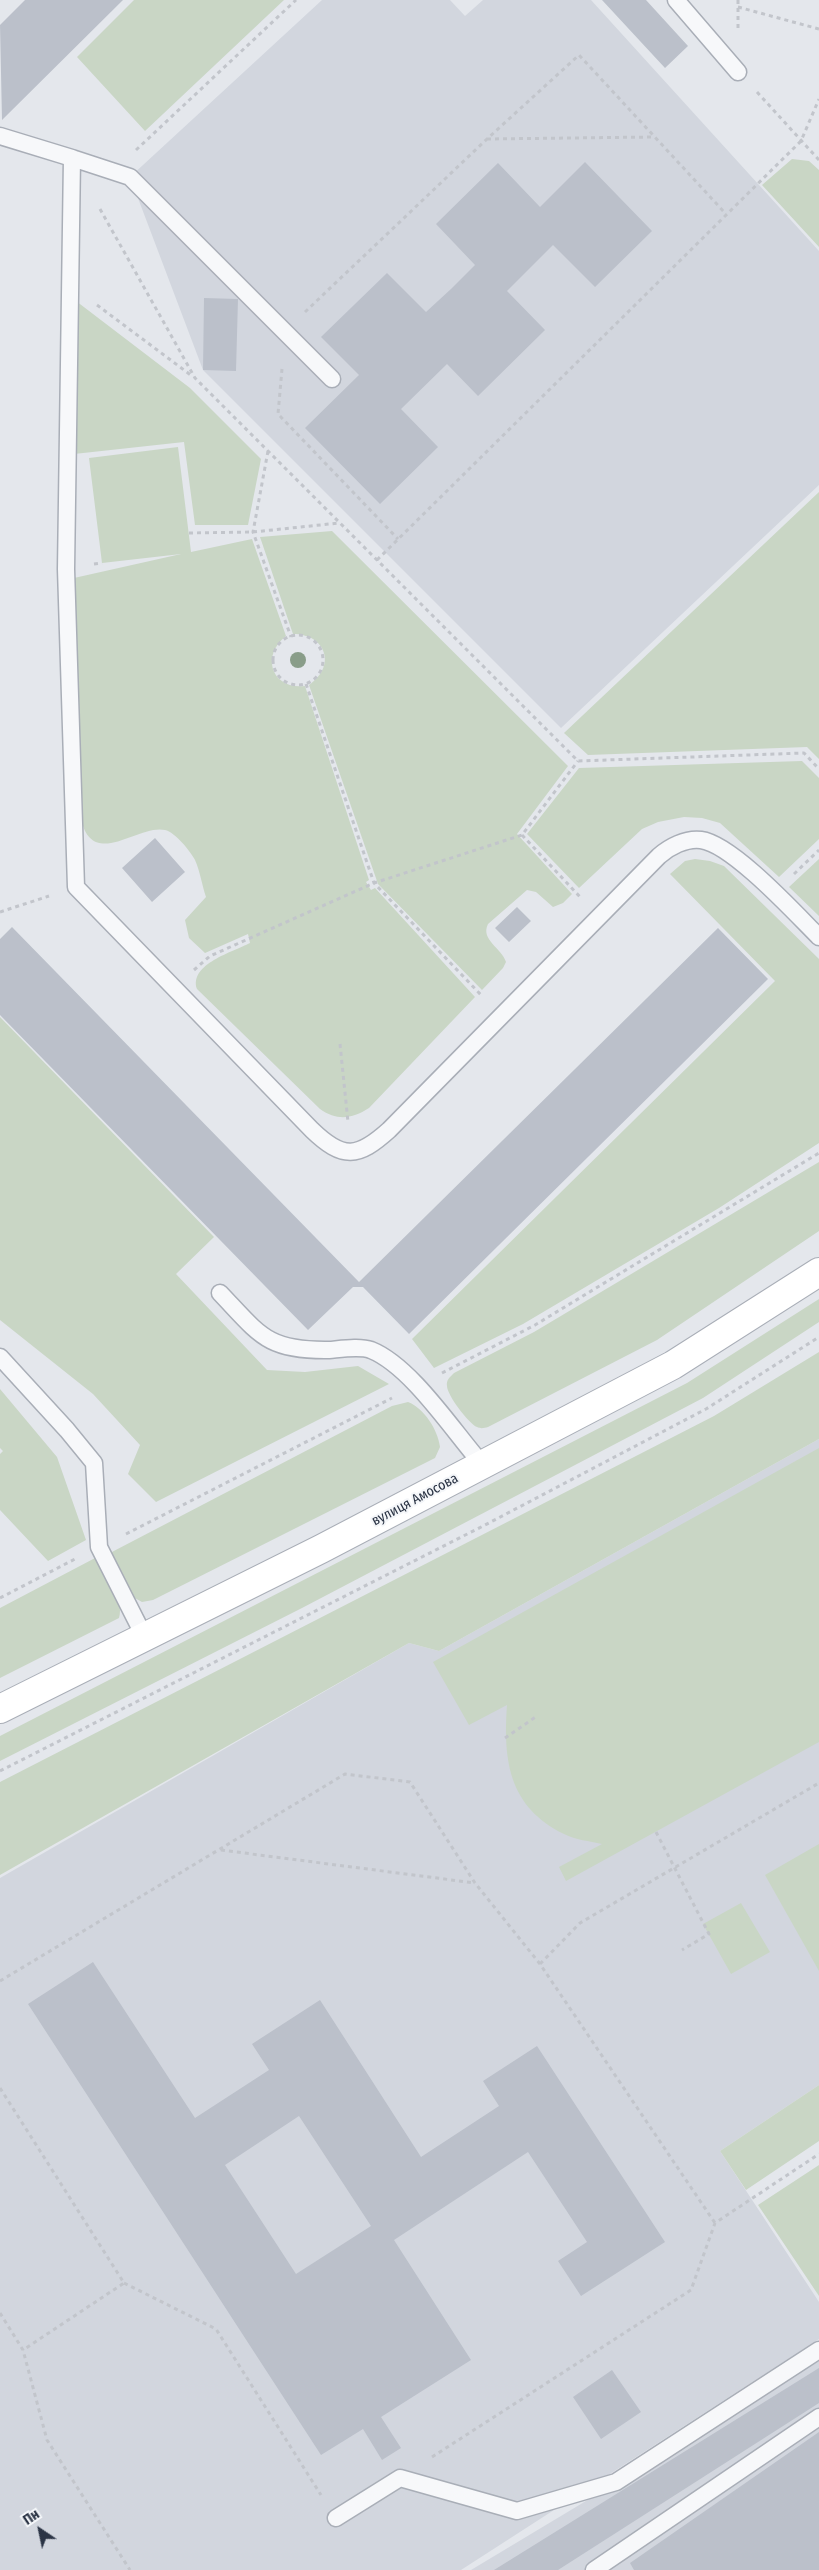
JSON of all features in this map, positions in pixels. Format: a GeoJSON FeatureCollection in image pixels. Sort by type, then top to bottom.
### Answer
{"type":"FeatureCollection","features":[{"type":"Feature","properties":{"kind":"street","name":"вулиця Амосова"},"geometry":{"type":"LineString","coordinates":[[0,1709],[145,1638],[673,1365],[819,1272]]}},
{"type":"Feature","properties":{"kind":"lane"},"geometry":{"type":"LineString","coordinates":[[676,0],[738,72]]}},
{"type":"Feature","properties":{"kind":"lane"},"geometry":{"type":"LineString","coordinates":[[0,136],[130,177],[332,379]]}},
{"type":"Feature","properties":{"kind":"lane"},"geometry":{"type":"LineString","coordinates":[[72,158],[68,284],[66,569],[76,887],[312,1130],[332,1148],[350,1153],[369,1147],[389,1130],[658,856],[676,845],[696,839],[716,844],[766,887],[819,937]]}},
{"type":"Feature","properties":{"kind":"lane"},"geometry":{"type":"LineString","coordinates":[[220,1293],[260,1335],[284,1347],[309,1350],[368,1349],[387,1358],[417,1386],[482,1464]]}},
{"type":"Feature","properties":{"kind":"lane"},"geometry":{"type":"LineString","coordinates":[[0,1357],[67,1430],[94,1463],[100,1547],[145,1638]]}},
{"type":"Feature","properties":{"kind":"lane"},"geometry":{"type":"LineString","coordinates":[[336,2518],[400,2478],[517,2511],[616,2482],[819,2350]]}},
{"type":"Feature","properties":{"kind":"lane"},"geometry":{"type":"LineString","coordinates":[[594,2570],[612,2565],[819,2417]]}},
{"type":"Feature","properties":{"kind":"path"},"geometry":{"type":"LineString","coordinates":[[114,171],[296,0]]}},
{"type":"Feature","properties":{"kind":"path"},"geometry":{"type":"LineString","coordinates":[[738,7],[819,29]]}},
{"type":"Feature","properties":{"kind":"path"},"geometry":{"type":"LineString","coordinates":[[398,539],[278,414],[285,331],[487,139],[579,55],[726,214]]}},
{"type":"Feature","properties":{"kind":"path"},"geometry":{"type":"LineString","coordinates":[[738,72],[819,160]]}},
{"type":"Feature","properties":{"kind":"path"},"geometry":{"type":"LineString","coordinates":[[376,560],[801,141],[819,99]]}},
{"type":"Feature","properties":{"kind":"path"},"geometry":{"type":"LineString","coordinates":[[487,139],[654,137]]}},
{"type":"Feature","properties":{"kind":"path"},"geometry":{"type":"LineString","coordinates":[[72,158],[194,378]]}},
{"type":"Feature","properties":{"kind":"path"},"geometry":{"type":"LineString","coordinates":[[68,284],[194,378],[578,761],[804,754],[819,769]]}},
{"type":"Feature","properties":{"kind":"path"},"geometry":{"type":"LineString","coordinates":[[268,451],[253,532],[291,637]]}},
{"type":"Feature","properties":{"kind":"path"},"geometry":{"type":"LineString","coordinates":[[189,533],[253,532],[340,523]]}},
{"type":"Feature","properties":{"kind":"path"},"geometry":{"type":"LineString","coordinates":[[302,636],[310,638],[320,649],[322,665],[320,673],[306,684],[298,685],[282,680],[274,665],[276,649],[281,643],[291,637],[302,636]]}},
{"type":"Feature","properties":{"kind":"path"},"geometry":{"type":"LineString","coordinates":[[306,684],[374,884],[467,980]]}},
{"type":"Feature","properties":{"kind":"path"},"geometry":{"type":"LineString","coordinates":[[210,956],[374,884],[522,834],[578,761]]}},
{"type":"Feature","properties":{"kind":"path"},"geometry":{"type":"LineString","coordinates":[[522,834],[564,880]]}},
{"type":"Feature","properties":{"kind":"path"},"geometry":{"type":"LineString","coordinates":[[0,912],[76,887]]}},
{"type":"Feature","properties":{"kind":"path"},"geometry":{"type":"LineString","coordinates":[[340,1044],[346,1104]]}},
{"type":"Feature","properties":{"kind":"path"},"geometry":{"type":"LineString","coordinates":[[0,1771],[485,1525],[706,1409],[819,1337]]}},
{"type":"Feature","properties":{"kind":"path"},"geometry":{"type":"LineString","coordinates":[[505,1738],[537,1716]]}},
{"type":"Feature","properties":{"kind":"path"},"geometry":{"type":"LineString","coordinates":[[0,1981],[345,1774],[410,1782],[476,1883],[540,1964],[715,2223]]}},
{"type":"Feature","properties":{"kind":"path"},"geometry":{"type":"LineString","coordinates":[[540,1964],[580,1923],[819,1783]]}},
{"type":"Feature","properties":{"kind":"path"},"geometry":{"type":"LineString","coordinates":[[656,1832],[709,1934],[682,1950]]}},
{"type":"Feature","properties":{"kind":"path"},"geometry":{"type":"LineString","coordinates":[[220,1850],[476,1883]]}},
{"type":"Feature","properties":{"kind":"path"},"geometry":{"type":"LineString","coordinates":[[0,2088],[124,2283],[216,2329],[336,2518]]}},
{"type":"Feature","properties":{"kind":"path"},"geometry":{"type":"LineString","coordinates":[[400,2478],[691,2290],[715,2223],[819,2154]]}},
{"type":"Feature","properties":{"kind":"path"},"geometry":{"type":"LineString","coordinates":[[23,2350],[124,2283]]}},
{"type":"Feature","properties":{"kind":"path"},"geometry":{"type":"LineString","coordinates":[[0,2313],[23,2350],[47,2440],[130,2570]]}},
{"type":"Feature","properties":{"kind":"shaded area"},"geometry":{"type":"Polygon","coordinates":[[[322,0],[450,0],[465,16],[483,0],[591,0],[819,251],[819,485],[561,728],[203,370],[130,177],[322,0]]]}},
{"type":"Feature","properties":{"kind":"shaded area"},"geometry":{"type":"Polygon","coordinates":[[[819,1439],[819,2085],[720,2151],[819,2302],[819,2339],[461,2570],[0,2570],[0,1878],[409,1643],[439,1651],[819,1439]]]}},
{"type":"Feature","properties":{"kind":"shaded area"},"geometry":{"type":"Polygon","coordinates":[[[819,2361],[819,2570],[471,2570],[819,2361]]]}},
{"type":"Feature","properties":{"kind":"green space"},"geometry":{"type":"Polygon","coordinates":[[[134,0],[284,0],[145,131],[77,57],[134,0]]]}},
{"type":"Feature","properties":{"kind":"green space"},"geometry":{"type":"Polygon","coordinates":[[[792,159],[809,161],[819,170],[819,247],[762,185],[792,159]]]}},
{"type":"Feature","properties":{"kind":"green space"},"geometry":{"type":"Polygon","coordinates":[[[76,301],[190,388],[261,459],[248,525],[195,525],[184,442],[74,454],[76,301]]]}},
{"type":"Feature","properties":{"kind":"green space"},"geometry":{"type":"Polygon","coordinates":[[[178,447],[191,552],[252,539],[286,636],[273,653],[273,670],[284,683],[294,686],[305,686],[369,880],[366,882],[371,890],[375,888],[475,997],[369,1108],[351,1116],[338,1117],[320,1109],[197,989],[196,980],[206,966],[214,960],[250,943],[248,934],[205,953],[189,938],[185,920],[206,897],[195,860],[182,843],[173,834],[165,830],[155,830],[119,841],[97,842],[88,836],[82,823],[74,578],[181,554],[102,563],[89,458],[178,447]]]}},
{"type":"Feature","properties":{"kind":"green space"},"geometry":{"type":"Polygon","coordinates":[[[819,492],[819,759],[807,747],[588,755],[564,733],[819,492]]]}},
{"type":"Feature","properties":{"kind":"green space"},"geometry":{"type":"Polygon","coordinates":[[[332,531],[568,766],[517,834],[572,894],[563,903],[553,907],[536,892],[527,890],[488,924],[487,935],[506,962],[503,968],[482,990],[378,884],[309,685],[318,677],[323,669],[325,661],[324,652],[313,639],[304,635],[293,634],[260,537],[332,531]]]}},
{"type":"Feature","properties":{"kind":"green space"},"geometry":{"type":"Polygon","coordinates":[[[802,761],[819,778],[819,839],[779,877],[720,823],[702,818],[684,817],[658,822],[642,829],[579,888],[527,834],[579,768],[802,761]]]}},
{"type":"Feature","properties":{"kind":"green space"},"geometry":{"type":"Polygon","coordinates":[[[695,859],[710,861],[724,866],[819,959],[819,1143],[719,1208],[523,1324],[434,1368],[412,1339],[775,981],[670,874],[685,861],[695,859]]]}},
{"type":"Feature","properties":{"kind":"green space"},"geometry":{"type":"Polygon","coordinates":[[[819,859],[819,916],[789,887],[819,859]]]}},
{"type":"Feature","properties":{"kind":"green space"},"geometry":{"type":"Polygon","coordinates":[[[0,1017],[214,1237],[176,1274],[267,1370],[305,1372],[358,1366],[389,1384],[156,1502],[128,1474],[140,1445],[93,1394],[0,1320],[0,1017]]]}},
{"type":"Feature","properties":{"kind":"green space"},"geometry":{"type":"Polygon","coordinates":[[[819,1162],[819,1231],[657,1340],[488,1427],[480,1428],[473,1425],[454,1402],[447,1384],[454,1373],[534,1332],[819,1162]]]}},
{"type":"Feature","properties":{"kind":"green space"},"geometry":{"type":"Polygon","coordinates":[[[819,1299],[819,1322],[703,1398],[302,1608],[0,1761],[0,1736],[687,1383],[819,1299]]]}},
{"type":"Feature","properties":{"kind":"green space"},"geometry":{"type":"Polygon","coordinates":[[[819,1352],[819,1439],[439,1651],[409,1643],[0,1875],[0,1782],[714,1416],[819,1352]]]}},
{"type":"Feature","properties":{"kind":"green space"},"geometry":{"type":"Polygon","coordinates":[[[0,1389],[57,1457],[86,1540],[48,1561],[0,1510],[0,1454],[3,1451],[0,1448],[0,1389]]]}},
{"type":"Feature","properties":{"kind":"green space"},"geometry":{"type":"Polygon","coordinates":[[[408,1402],[425,1414],[433,1427],[440,1447],[435,1458],[153,1600],[142,1602],[133,1597],[110,1553],[392,1406],[408,1402]]]}},
{"type":"Feature","properties":{"kind":"green space"},"geometry":{"type":"Polygon","coordinates":[[[819,1448],[819,1742],[566,1881],[559,1867],[602,1844],[564,1834],[546,1823],[531,1810],[513,1780],[509,1763],[506,1745],[507,1705],[469,1725],[433,1662],[819,1448]]]}},
{"type":"Feature","properties":{"kind":"green space"},"geometry":{"type":"Polygon","coordinates":[[[97,1557],[117,1595],[120,1611],[119,1618],[0,1678],[0,1608],[97,1557]]]}},
{"type":"Feature","properties":{"kind":"green space"},"geometry":{"type":"Polygon","coordinates":[[[819,1844],[819,1971],[765,1875],[819,1844]]]}},
{"type":"Feature","properties":{"kind":"green space"},"geometry":{"type":"Polygon","coordinates":[[[741,1903],[770,1952],[731,1974],[703,1924],[741,1903]]]}},
{"type":"Feature","properties":{"kind":"green space"},"geometry":{"type":"Polygon","coordinates":[[[819,2085],[819,2141],[746,2190],[720,2151],[819,2085]]]}},
{"type":"Feature","properties":{"kind":"green space"},"geometry":{"type":"Polygon","coordinates":[[[819,2165],[819,2296],[758,2205],[819,2165]]]}},
{"type":"Feature","properties":{"kind":"building"},"geometry":{"type":"Polygon","coordinates":[[[25,0],[123,0],[2,120],[0,25],[25,0]]]}},
{"type":"Feature","properties":{"kind":"building"},"geometry":{"type":"Polygon","coordinates":[[[602,0],[646,0],[688,46],[665,68],[602,0]]]}},
{"type":"Feature","properties":{"kind":"building"},"geometry":{"type":"Polygon","coordinates":[[[585,162],[652,231],[595,287],[553,245],[507,291],[545,330],[478,396],[447,364],[401,409],[438,447],[380,504],[305,428],[359,375],[321,337],[387,273],[426,312],[451,289],[475,265],[436,224],[498,163],[540,207],[585,162]]]}},
{"type":"Feature","properties":{"kind":"building"},"geometry":{"type":"Polygon","coordinates":[[[204,298],[238,299],[236,371],[203,370],[204,298]]]}},
{"type":"Feature","properties":{"kind":"building"},"geometry":{"type":"Polygon","coordinates":[[[155,838],[185,872],[152,902],[122,868],[155,838]]]}},
{"type":"Feature","properties":{"kind":"building"},"geometry":{"type":"Polygon","coordinates":[[[517,907],[531,921],[509,942],[495,928],[517,907]]]}},
{"type":"Feature","properties":{"kind":"building"},"geometry":{"type":"Polygon","coordinates":[[[12,927],[359,1282],[718,928],[768,979],[409,1334],[363,1287],[353,1287],[308,1330],[0,1015],[0,939],[12,927]]]}},
{"type":"Feature","properties":{"kind":"building"},"geometry":{"type":"Polygon","coordinates":[[[93,1962],[195,2118],[269,2070],[252,2044],[320,2000],[421,2157],[499,2106],[483,2081],[537,2046],[665,2242],[581,2296],[558,2261],[587,2242],[528,2152],[394,2240],[471,2360],[381,2417],[401,2448],[382,2460],[363,2429],[321,2455],[28,2004],[93,1962]],[[299,2116],[225,2165],[296,2274],[371,2226],[299,2116]]]}},
{"type":"Feature","properties":{"kind":"building"},"geometry":{"type":"Polygon","coordinates":[[[819,2368],[819,2403],[558,2570],[494,2570],[819,2368]]]}},
{"type":"Feature","properties":{"kind":"building"},"geometry":{"type":"Polygon","coordinates":[[[612,2370],[641,2412],[601,2439],[573,2397],[612,2370]]]}},
{"type":"Feature","properties":{"kind":"building"},"geometry":{"type":"Polygon","coordinates":[[[819,2432],[819,2570],[634,2570],[630,2563],[819,2432]]]}}]}
